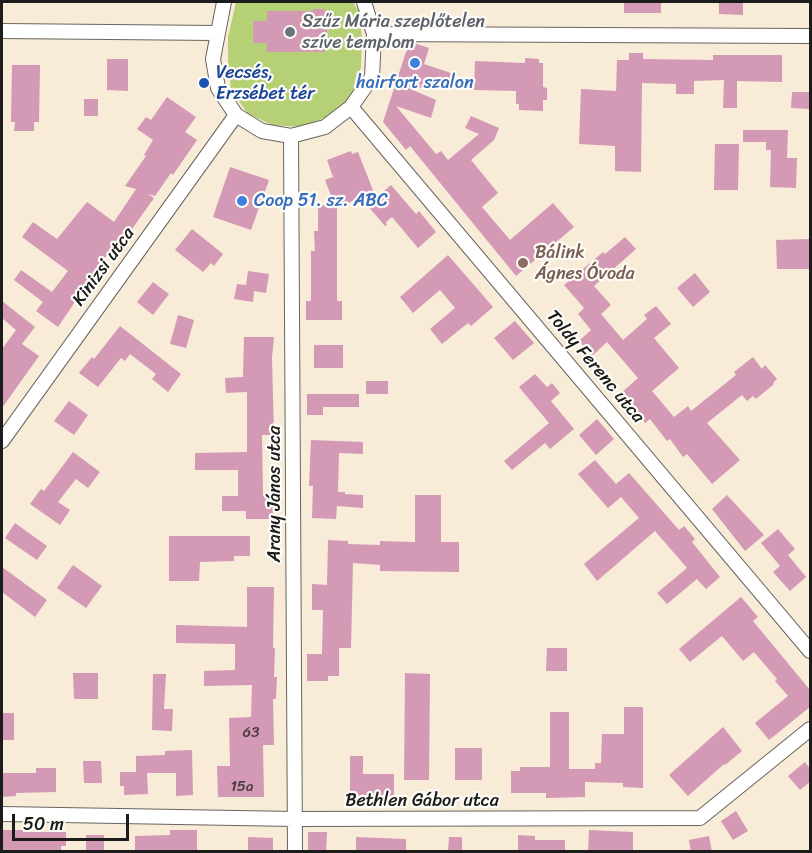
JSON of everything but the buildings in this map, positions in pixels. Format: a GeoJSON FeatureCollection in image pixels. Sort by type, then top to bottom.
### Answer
{"type":"FeatureCollection","features":[{"type":"Feature","properties":{"kind":"street"},"geometry":{"type":"LineString","coordinates":[[224,2],[213,59],[218,88],[236,115],[262,131],[291,136],[325,127],[351,107],[372,78],[374,34],[364,2]]}},
{"type":"Feature","properties":{"kind":"street"},"geometry":{"type":"LineString","coordinates":[[2,31],[217,33]]}},
{"type":"Feature","properties":{"kind":"street"},"geometry":{"type":"LineString","coordinates":[[374,34],[810,36]]}},
{"type":"Feature","properties":{"kind":"street","name":"Toldy Ferenc utca"},"geometry":{"type":"LineString","coordinates":[[351,107],[810,651]]}},
{"type":"Feature","properties":{"kind":"street","name":"Kinizsi utca"},"geometry":{"type":"LineString","coordinates":[[2,441],[236,115]]}},
{"type":"Feature","properties":{"kind":"street","name":"Arany János utca"},"geometry":{"type":"LineString","coordinates":[[291,136],[295,852]]}},
{"type":"Feature","properties":{"kind":"street","name":"Bethlen Gábor utca"},"geometry":{"type":"LineString","coordinates":[[2,814],[295,819],[700,818],[810,729]]}},
{"type":"Feature","properties":{"kind":"green space"},"geometry":{"type":"Polygon","coordinates":[[[236,2],[353,2],[359,12],[362,37],[361,67],[355,88],[342,108],[300,127],[272,125],[247,113],[231,89],[228,64],[228,37],[236,2]]]}},
{"type":"Feature","properties":{"kind":"place","name":"Szűz Mária szeplőtelen szíve templom"},"geometry":{"type":"Point","coordinates":[290,32]}},
{"type":"Feature","properties":{"kind":"place","name":"hairfort szalon"},"geometry":{"type":"Point","coordinates":[415,63]}},
{"type":"Feature","properties":{"kind":"place","name":"Vecsés, Erzsébet tér"},"geometry":{"type":"Point","coordinates":[204,83]}},
{"type":"Feature","properties":{"kind":"place","name":"Coop 51. sz. ABC"},"geometry":{"type":"Point","coordinates":[242,201]}},
{"type":"Feature","properties":{"kind":"place","name":"Bálink Ágnes Óvoda"},"geometry":{"type":"Point","coordinates":[523,263]}}]}
